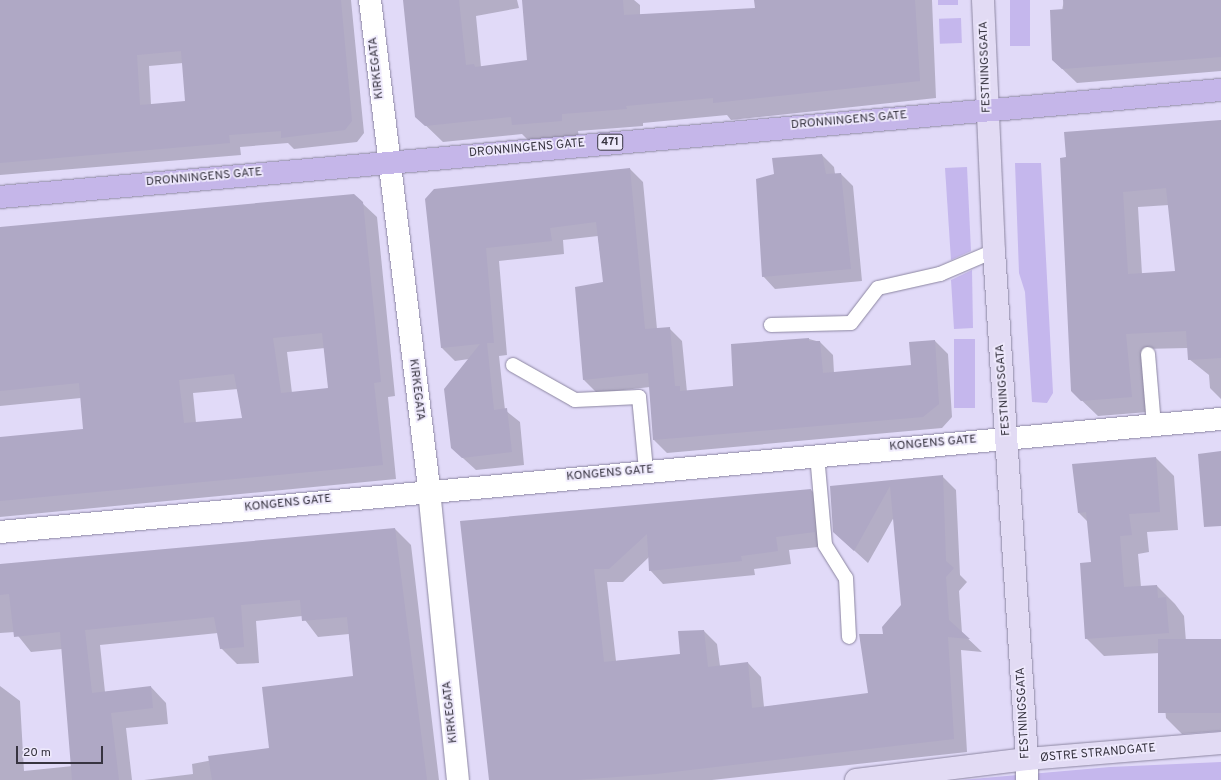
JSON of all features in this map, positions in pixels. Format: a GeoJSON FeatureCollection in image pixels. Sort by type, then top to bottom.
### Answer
{"type":"FeatureCollection","features":[{"type":"Feature","properties":{"kind":"main road","name":"DRONNINGENS GATE"},"geometry":{"type":"LineString","coordinates":[[0,197],[387,161],[1221,90]]}},
{"type":"Feature","properties":{"kind":"street","name":"KIRKEGATA"},"geometry":{"type":"LineString","coordinates":[[370,0],[387,161],[428,490],[458,780]]}},
{"type":"Feature","properties":{"kind":"street","name":"FESTNINGSGATA"},"geometry":{"type":"LineString","coordinates":[[983,0],[994,251],[1027,770]]}},
{"type":"Feature","properties":{"kind":"street","name":"KONGENS GATE"},"geometry":{"type":"LineString","coordinates":[[0,532],[428,490],[1221,419]]}},
{"type":"Feature","properties":{"kind":"street","name":"ØSTRE STRANDGATE"},"geometry":{"type":"LineString","coordinates":[[856,780],[1027,770],[1221,743]]}},
{"type":"Feature","properties":{"kind":"lane"},"geometry":{"type":"LineString","coordinates":[[771,325],[851,323],[878,288],[940,274],[994,251]]}},
{"type":"Feature","properties":{"kind":"lane"},"geometry":{"type":"LineString","coordinates":[[1148,354],[1154,425]]}},
{"type":"Feature","properties":{"kind":"lane"},"geometry":{"type":"LineString","coordinates":[[513,365],[575,400],[639,397],[646,470]]}},
{"type":"Feature","properties":{"kind":"lane"},"geometry":{"type":"LineString","coordinates":[[817,455],[825,545],[846,578],[849,636]]}},
{"type":"Feature","properties":{"kind":"shaded area"},"geometry":{"type":"Polygon","coordinates":[[[938,0],[958,0],[958,5],[938,5],[938,0]]]}},
{"type":"Feature","properties":{"kind":"shaded area"},"geometry":{"type":"Polygon","coordinates":[[[1010,0],[1030,0],[1030,46],[1010,46],[1010,0]]]}},
{"type":"Feature","properties":{"kind":"shaded area"},"geometry":{"type":"Polygon","coordinates":[[[961,18],[962,43],[940,44],[939,19],[961,18]]]}},
{"type":"Feature","properties":{"kind":"shaded area"},"geometry":{"type":"Polygon","coordinates":[[[1015,163],[1041,163],[1053,393],[1047,403],[1032,402],[1025,292],[1019,273],[1015,163]]]}},
{"type":"Feature","properties":{"kind":"shaded area"},"geometry":{"type":"Polygon","coordinates":[[[967,167],[971,251],[951,260],[945,168],[967,167]]]}},
{"type":"Feature","properties":{"kind":"shaded area"},"geometry":{"type":"Polygon","coordinates":[[[972,270],[973,328],[954,329],[951,280],[972,270]]]}},
{"type":"Feature","properties":{"kind":"shaded area"},"geometry":{"type":"Polygon","coordinates":[[[954,339],[975,339],[975,408],[954,408],[954,339]]]}},
{"type":"Feature","properties":{"kind":"shaded area"},"geometry":{"type":"Polygon","coordinates":[[[1221,762],[1221,780],[961,780],[1110,767],[1221,762]]]}},
{"type":"Feature","properties":{"kind":"building"},"geometry":{"type":"Polygon","coordinates":[[[0,0],[341,0],[352,121],[345,130],[281,138],[281,131],[229,135],[230,143],[0,163],[0,0]],[[181,51],[137,55],[140,105],[185,101],[181,51]]]}},
{"type":"Feature","properties":{"kind":"building"},"geometry":{"type":"Polygon","coordinates":[[[403,0],[459,0],[466,65],[474,64],[475,67],[527,60],[522,0],[623,0],[624,15],[755,8],[754,0],[915,0],[920,81],[713,103],[713,98],[626,106],[627,109],[562,114],[562,121],[512,125],[511,117],[425,126],[415,117],[403,0]]]}},
{"type":"Feature","properties":{"kind":"building"},"geometry":{"type":"Polygon","coordinates":[[[1063,0],[1221,0],[1221,57],[1062,69],[1052,60],[1050,10],[1064,9],[1063,0]]]}},
{"type":"Feature","properties":{"kind":"building"},"geometry":{"type":"Polygon","coordinates":[[[1221,120],[1221,358],[1188,360],[1186,331],[1126,334],[1132,397],[1081,401],[1071,391],[1060,158],[1066,157],[1064,132],[1221,120]],[[1166,188],[1123,192],[1128,274],[1175,271],[1166,188]]]}},
{"type":"Feature","properties":{"kind":"building"},"geometry":{"type":"Polygon","coordinates":[[[822,154],[826,174],[841,173],[851,269],[762,277],[756,179],[774,174],[772,158],[822,154]]]}},
{"type":"Feature","properties":{"kind":"building"},"geometry":{"type":"Polygon","coordinates":[[[630,168],[645,329],[670,327],[675,386],[680,386],[680,391],[733,386],[731,344],[809,338],[809,341],[820,341],[823,373],[911,365],[909,342],[935,340],[939,404],[923,417],[653,440],[648,373],[583,380],[575,287],[603,282],[596,222],[550,228],[552,241],[486,248],[494,343],[487,343],[494,410],[507,408],[512,452],[462,458],[451,448],[444,389],[480,344],[441,348],[425,199],[434,189],[630,168]]]}},
{"type":"Feature","properties":{"kind":"building"},"geometry":{"type":"Polygon","coordinates":[[[354,194],[363,202],[381,382],[374,383],[383,465],[0,501],[0,437],[83,429],[79,383],[0,391],[0,227],[354,194]],[[322,333],[273,338],[281,393],[328,388],[322,333]],[[234,374],[179,380],[184,423],[242,418],[234,374]]]}},
{"type":"Feature","properties":{"kind":"building"},"geometry":{"type":"Polygon","coordinates":[[[1221,451],[1221,526],[1204,527],[1198,454],[1221,451]]]}},
{"type":"Feature","properties":{"kind":"building"},"geometry":{"type":"Polygon","coordinates":[[[1156,457],[1160,512],[1129,514],[1132,535],[1120,536],[1124,587],[1157,585],[1158,598],[1166,597],[1169,633],[1085,639],[1080,563],[1091,562],[1086,512],[1078,513],[1072,464],[1156,457]]]}},
{"type":"Feature","properties":{"kind":"building"},"geometry":{"type":"Polygon","coordinates":[[[943,475],[946,561],[954,568],[946,577],[949,620],[970,639],[948,637],[954,739],[656,774],[577,780],[489,780],[460,521],[811,489],[815,532],[776,537],[778,551],[741,556],[742,561],[649,571],[647,534],[609,569],[594,569],[604,662],[680,654],[678,631],[704,630],[708,667],[748,662],[752,708],[868,693],[859,634],[883,634],[882,627],[901,605],[890,486],[854,551],[833,532],[830,486],[943,475]]]}},
{"type":"Feature","properties":{"kind":"building"},"geometry":{"type":"Polygon","coordinates":[[[395,528],[427,780],[212,780],[208,756],[269,748],[262,687],[353,676],[347,617],[302,621],[300,600],[241,605],[244,647],[220,649],[214,617],[85,630],[92,693],[151,686],[153,708],[111,713],[119,780],[72,780],[60,632],[14,637],[9,594],[0,595],[0,564],[395,528]]]}},
{"type":"Feature","properties":{"kind":"building"},"geometry":{"type":"Polygon","coordinates":[[[1158,639],[1221,639],[1221,713],[1158,713],[1158,639]]]}}]}
